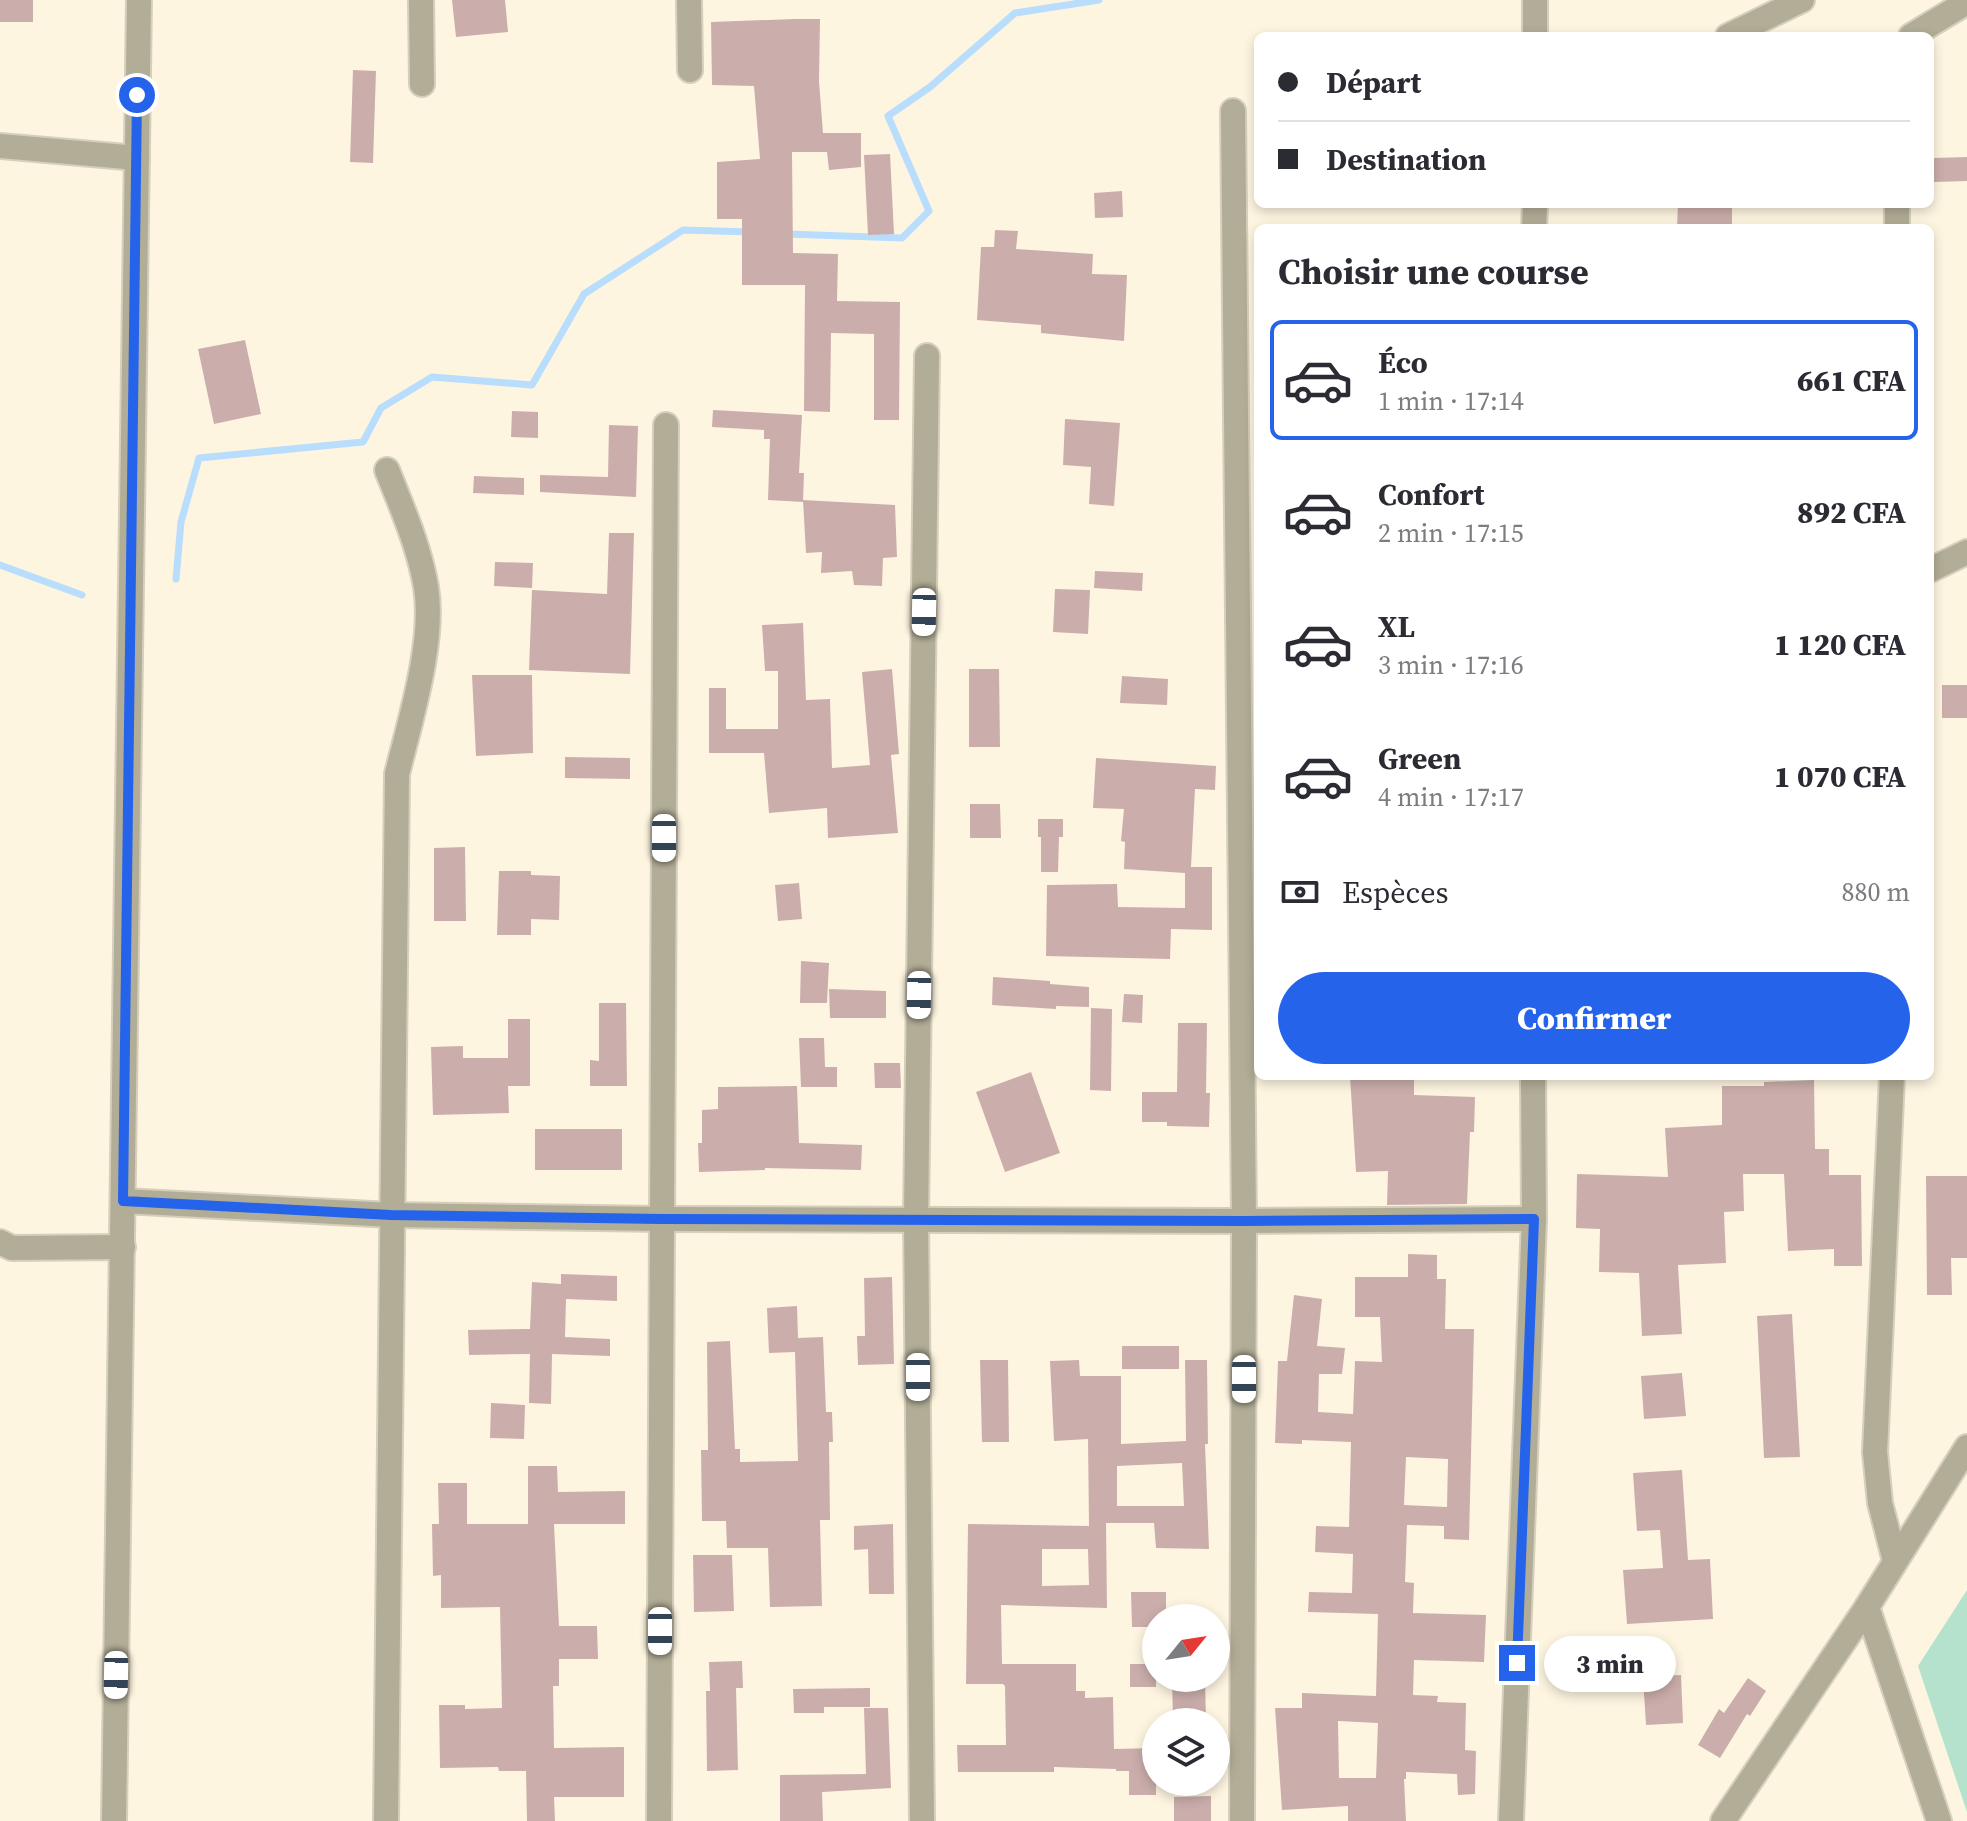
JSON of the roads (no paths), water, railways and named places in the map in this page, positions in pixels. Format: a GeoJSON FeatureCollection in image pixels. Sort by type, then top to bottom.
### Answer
{"type":"FeatureCollection","features":[{"type":"Feature","properties":{"kind":"street"},"geometry":{"type":"LineString","coordinates":[[114,1821],[139,0]]}},
{"type":"Feature","properties":{"kind":"street"},"geometry":{"type":"LineString","coordinates":[[421,0],[422,84]]}},
{"type":"Feature","properties":{"kind":"street"},"geometry":{"type":"LineString","coordinates":[[689,0],[690,70]]}},
{"type":"Feature","properties":{"kind":"street"},"geometry":{"type":"LineString","coordinates":[[1535,0],[1535,32]]}},
{"type":"Feature","properties":{"kind":"street"},"geometry":{"type":"LineString","coordinates":[[1736,32],[1802,0]]}},
{"type":"Feature","properties":{"kind":"street"},"geometry":{"type":"LineString","coordinates":[[1918,32],[1967,2]]}},
{"type":"Feature","properties":{"kind":"street"},"geometry":{"type":"LineString","coordinates":[[1233,111],[1244,1221],[1242,1821]]}},
{"type":"Feature","properties":{"kind":"street"},"geometry":{"type":"LineString","coordinates":[[0,146],[137,158]]}},
{"type":"Feature","properties":{"kind":"street"},"geometry":{"type":"LineString","coordinates":[[922,1821],[916,1219],[927,356]]}},
{"type":"Feature","properties":{"kind":"street"},"geometry":{"type":"LineString","coordinates":[[659,1821],[666,425]]}},
{"type":"Feature","properties":{"kind":"street"},"geometry":{"type":"LineString","coordinates":[[386,1821],[397,774],[428,626],[427,588],[416,544],[387,470]]}},
{"type":"Feature","properties":{"kind":"street"},"geometry":{"type":"LineString","coordinates":[[1934,568],[1967,552]]}},
{"type":"Feature","properties":{"kind":"street"},"geometry":{"type":"LineString","coordinates":[[1511,1821],[1534,1219],[1533,1080]]}},
{"type":"Feature","properties":{"kind":"street"},"geometry":{"type":"LineString","coordinates":[[1892,1080],[1875,1452],[1880,1503],[1895,1561]]}},
{"type":"Feature","properties":{"kind":"street"},"geometry":{"type":"LineString","coordinates":[[123,1201],[391,1215],[662,1219],[1534,1219]]}},
{"type":"Feature","properties":{"kind":"street"},"geometry":{"type":"LineString","coordinates":[[0,1242],[12,1248],[123,1247]]}},
{"type":"Feature","properties":{"kind":"street"},"geometry":{"type":"LineString","coordinates":[[1723,1821],[1867,1607],[1967,1447]]}},
{"type":"Feature","properties":{"kind":"street"},"geometry":{"type":"LineString","coordinates":[[1867,1607],[1939,1821]]}},
{"type":"Feature","properties":{"kind":"waterway"},"geometry":{"type":"LineString","coordinates":[[787,234],[902,238],[929,211],[888,116],[930,87],[1015,13],[1099,0]]}},
{"type":"Feature","properties":{"kind":"waterway"},"geometry":{"type":"LineString","coordinates":[[176,579],[181,522],[199,458],[363,442],[381,408],[432,377],[532,385],[584,294],[683,230],[751,232]]}},
{"type":"Feature","properties":{"kind":"waterway"},"geometry":{"type":"LineString","coordinates":[[0,565],[82,595]]}}]}
